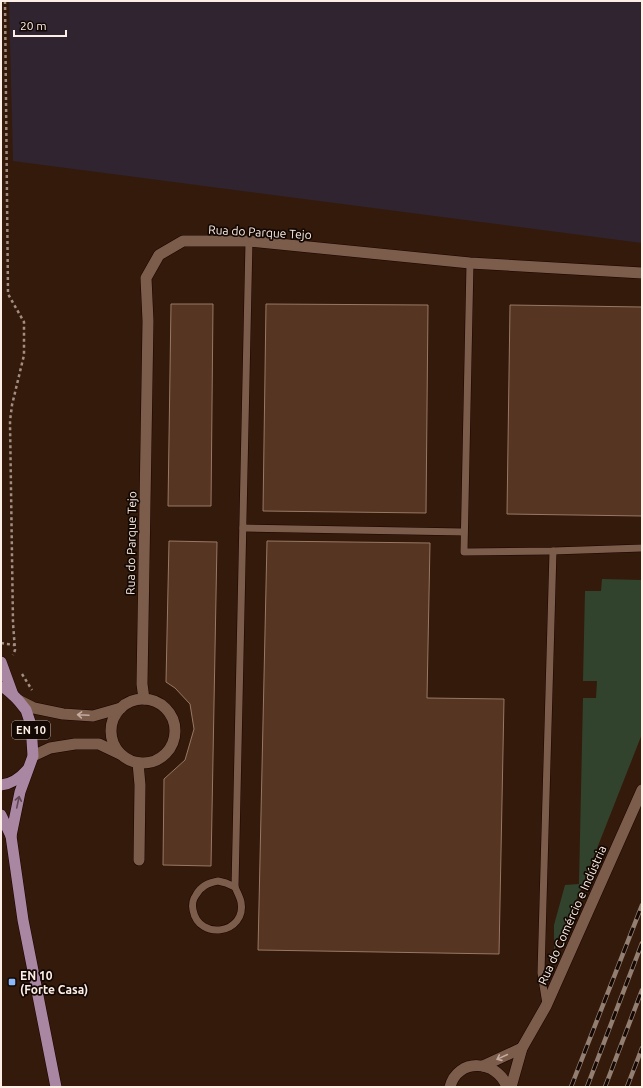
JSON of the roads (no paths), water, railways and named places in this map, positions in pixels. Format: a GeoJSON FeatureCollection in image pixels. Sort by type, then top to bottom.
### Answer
{"type":"FeatureCollection","features":[{"type":"Feature","properties":{"kind":"main road","name":"EN 10"},"geometry":{"type":"LineString","coordinates":[[4,658],[16,697]]}},
{"type":"Feature","properties":{"kind":"main road","name":"EN 10"},"geometry":{"type":"LineString","coordinates":[[1,687],[16,697],[26,710],[31,725],[33,756],[20,792],[11,836]]}},
{"type":"Feature","properties":{"kind":"main road","name":"EN 10"},"geometry":{"type":"LineString","coordinates":[[1,785],[6,785],[19,779],[28,769]]}},
{"type":"Feature","properties":{"kind":"main road","name":"EN 10"},"geometry":{"type":"LineString","coordinates":[[1,814],[11,836],[23,920],[56,1087]]}},
{"type":"Feature","properties":{"kind":"street","name":"Rua do Parque Tejo"},"geometry":{"type":"LineString","coordinates":[[144,699],[142,684],[148,321],[146,278],[159,255],[183,241],[249,241],[470,263],[642,273]]}},
{"type":"Feature","properties":{"kind":"street"},"geometry":{"type":"LineString","coordinates":[[16,697],[34,708],[63,714],[93,716],[121,708]]}},
{"type":"Feature","properties":{"kind":"street"},"geometry":{"type":"LineString","coordinates":[[33,756],[50,748],[75,744],[99,744],[120,754],[128,760],[138,763],[149,763],[159,759],[167,753],[173,744],[176,734],[175,723],[171,714],[159,703],[144,699],[128,703],[121,708],[111,725],[111,736],[114,745],[120,754]]}},
{"type":"Feature","properties":{"kind":"street"},"geometry":{"type":"LineString","coordinates":[[138,763],[140,786],[140,860]]}},
{"type":"Feature","properties":{"kind":"street","name":"Rua do Comércio e Indústria"},"geometry":{"type":"LineString","coordinates":[[511,1087],[522,1048],[546,1006],[642,790]]}},
{"type":"Feature","properties":{"kind":"street"},"geometry":{"type":"LineString","coordinates":[[483,1066],[522,1048]]}},
{"type":"Feature","properties":{"kind":"street"},"geometry":{"type":"LineString","coordinates":[[450,1087],[456,1076],[464,1069],[473,1066],[492,1068],[505,1081],[507,1087]]}},
{"type":"Feature","properties":{"kind":"lane"},"geometry":{"type":"LineString","coordinates":[[235,887],[226,883],[210,882],[198,891],[192,906],[198,921],[211,930],[227,928],[234,924],[242,909],[241,901],[235,887],[249,241]]}},
{"type":"Feature","properties":{"kind":"lane"},"geometry":{"type":"LineString","coordinates":[[470,263],[464,552],[642,548]]}},
{"type":"Feature","properties":{"kind":"lane"},"geometry":{"type":"LineString","coordinates":[[243,528],[464,532]]}},
{"type":"Feature","properties":{"kind":"lane"},"geometry":{"type":"LineString","coordinates":[[546,1006],[541,973],[553,551]]}},
{"type":"Feature","properties":{"kind":"railway"},"geometry":{"type":"LineString","coordinates":[[571,1087],[642,905]]}},
{"type":"Feature","properties":{"kind":"railway"},"geometry":{"type":"LineString","coordinates":[[587,1087],[642,943]]}},
{"type":"Feature","properties":{"kind":"railway"},"geometry":{"type":"LineString","coordinates":[[605,1087],[642,990]]}},
{"type":"Feature","properties":{"kind":"railway"},"geometry":{"type":"LineString","coordinates":[[627,1087],[642,1048]]}},
{"type":"Feature","properties":{"kind":"place","name":"EN 10 (Forte Casa)"},"geometry":{"type":"Point","coordinates":[12,982]}}]}
